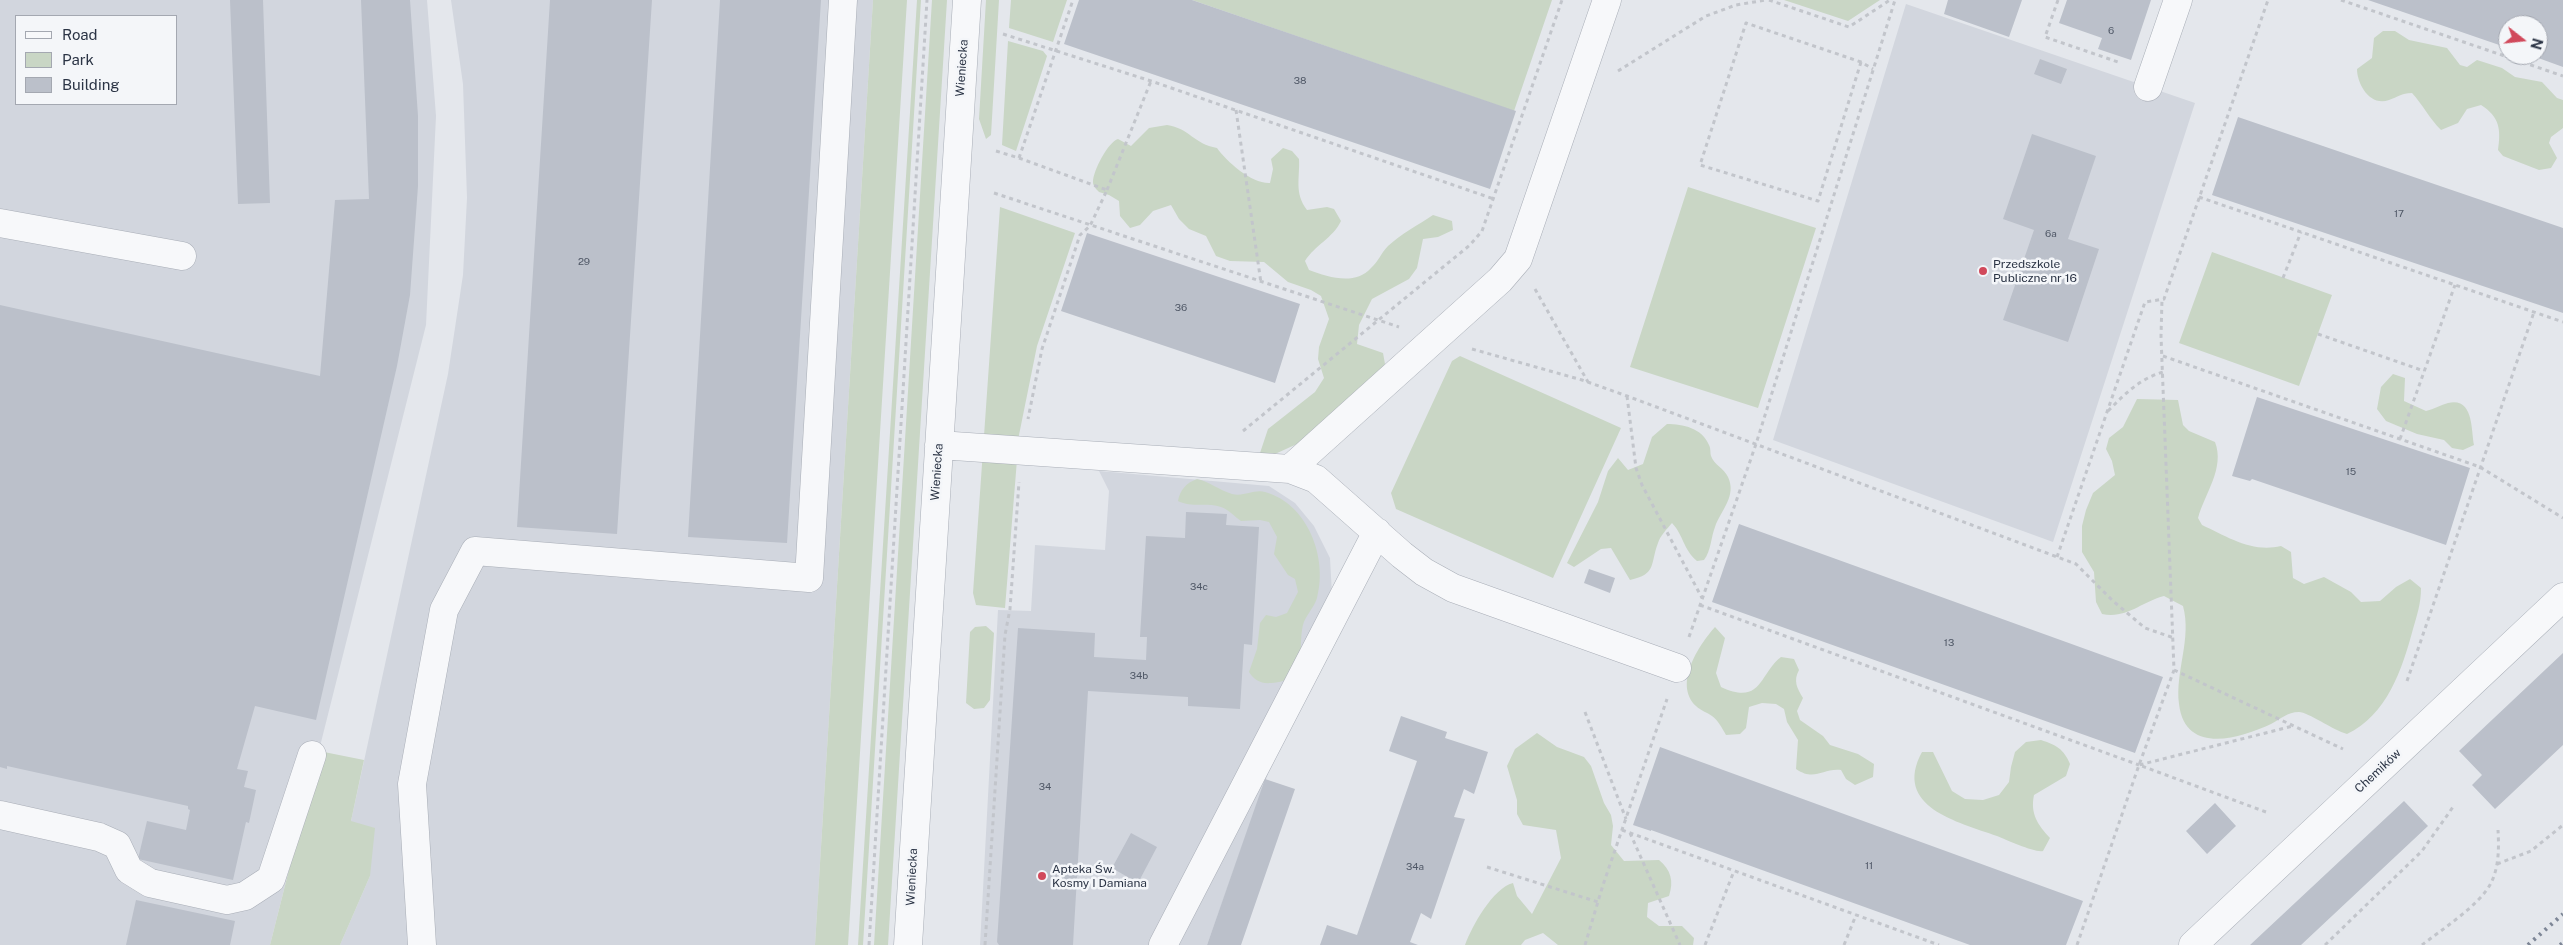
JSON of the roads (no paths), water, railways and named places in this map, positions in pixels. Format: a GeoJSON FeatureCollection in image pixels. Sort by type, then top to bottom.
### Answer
{"type":"FeatureCollection","features":[{"type":"Feature","properties":{"kind":"street"},"geometry":{"type":"LineString","coordinates":[[422,945],[412,784],[444,610],[475,551],[809,578],[843,0]]}},
{"type":"Feature","properties":{"kind":"street","name":"Wieniecka"},"geometry":{"type":"LineString","coordinates":[[908,945],[967,0]]}},
{"type":"Feature","properties":{"kind":"street"},"geometry":{"type":"LineString","coordinates":[[1290,469],[1505,275],[1518,259],[1607,0]]}},
{"type":"Feature","properties":{"kind":"street"},"geometry":{"type":"LineString","coordinates":[[2148,88],[2178,0]]}},
{"type":"Feature","properties":{"kind":"street"},"geometry":{"type":"LineString","coordinates":[[0,224],[182,256]]}},
{"type":"Feature","properties":{"kind":"street"},"geometry":{"type":"LineString","coordinates":[[939,445],[1290,469],[1316,479],[1424,572],[1453,588],[1677,668]]}},
{"type":"Feature","properties":{"kind":"street"},"geometry":{"type":"LineString","coordinates":[[1164,945],[1377,532]]}},
{"type":"Feature","properties":{"kind":"street","name":"Chemików"},"geometry":{"type":"LineString","coordinates":[[2193,945],[2563,598]]}},
{"type":"Feature","properties":{"kind":"street"},"geometry":{"type":"LineString","coordinates":[[0,815],[99,837],[117,845],[129,870],[150,883],[227,900],[245,896],[271,879],[312,755]]}},
{"type":"Feature","properties":{"kind":"railway"},"geometry":{"type":"LineString","coordinates":[[2528,945],[2563,914]]}},
{"type":"Feature","properties":{"kind":"place","name":"Przedszkole Publiczne nr 16"},"geometry":{"type":"Point","coordinates":[1983,271]}},
{"type":"Feature","properties":{"kind":"place","name":"Apteka Św. Kosmy I Damiana"},"geometry":{"type":"Point","coordinates":[1042,876]}}]}
